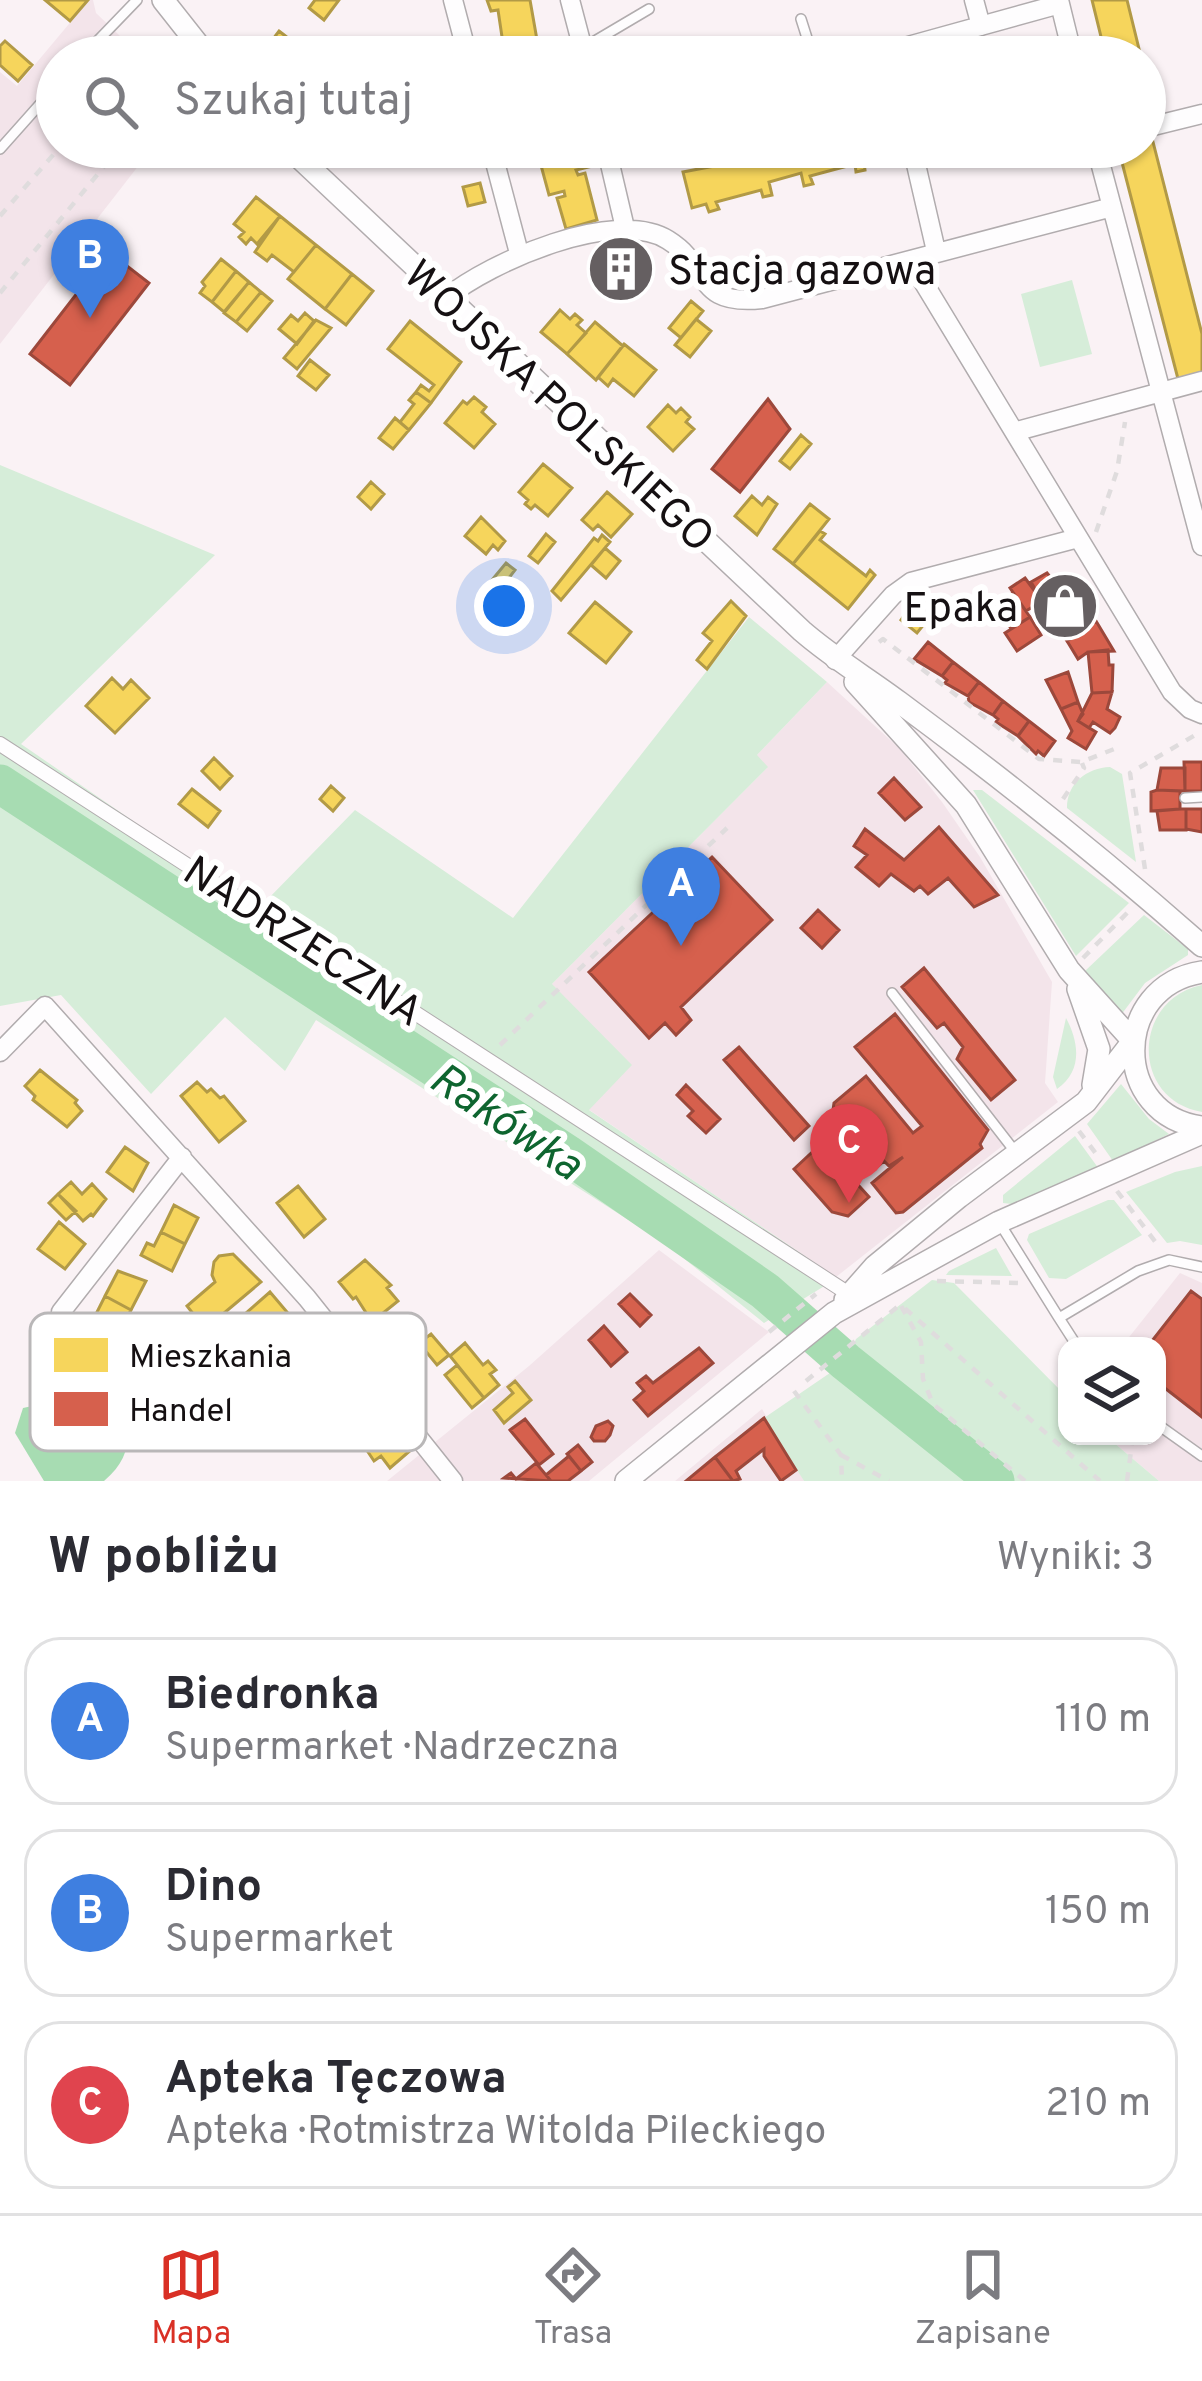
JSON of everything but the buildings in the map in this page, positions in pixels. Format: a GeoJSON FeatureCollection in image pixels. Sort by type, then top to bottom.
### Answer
{"type":"FeatureCollection","features":[{"type":"Feature","properties":{"kind":"street"},"geometry":{"type":"LineString","coordinates":[[163,0],[191,36]]}},
{"type":"Feature","properties":{"kind":"street"},"geometry":{"type":"LineString","coordinates":[[453,0],[462,36]]}},
{"type":"Feature","properties":{"kind":"street"},"geometry":{"type":"LineString","coordinates":[[570,0],[581,36]]}},
{"type":"Feature","properties":{"kind":"street"},"geometry":{"type":"LineString","coordinates":[[974,0],[980,26]]}},
{"type":"Feature","properties":{"kind":"street"},"geometry":{"type":"LineString","coordinates":[[948,36],[1060,2],[1068,36]]}},
{"type":"Feature","properties":{"kind":"street"},"geometry":{"type":"LineString","coordinates":[[1166,123],[1202,114]]}},
{"type":"Feature","properties":{"kind":"street","name":"WOJSKA POLSKIEGO"},"geometry":{"type":"LineString","coordinates":[[310,168],[835,660],[966,805],[1133,1041]]}},
{"type":"Feature","properties":{"kind":"street"},"geometry":{"type":"LineString","coordinates":[[496,168],[519,254]]}},
{"type":"Feature","properties":{"kind":"street"},"geometry":{"type":"LineString","coordinates":[[611,168],[625,228]]}},
{"type":"Feature","properties":{"kind":"street"},"geometry":{"type":"LineString","coordinates":[[917,168],[936,251]]}},
{"type":"Feature","properties":{"kind":"street"},"geometry":{"type":"LineString","coordinates":[[1102,168],[1202,546]]}},
{"type":"Feature","properties":{"kind":"street"},"geometry":{"type":"LineString","coordinates":[[446,298],[473,276],[519,254],[625,228],[649,231],[671,241],[711,290],[733,302],[762,299],[1112,207]]}},
{"type":"Feature","properties":{"kind":"street"},"geometry":{"type":"LineString","coordinates":[[915,260],[919,274],[1172,692],[1190,710],[1202,714]]}},
{"type":"Feature","properties":{"kind":"street"},"geometry":{"type":"LineString","coordinates":[[1017,431],[1202,381]]}},
{"type":"Feature","properties":{"kind":"street"},"geometry":{"type":"LineString","coordinates":[[835,660],[893,595],[911,582],[1082,546]]}},
{"type":"Feature","properties":{"kind":"street","name":"WOJSKA POLSKIEGO"},"geometry":{"type":"LineString","coordinates":[[835,660],[915,714],[1202,946]]}},
{"type":"Feature","properties":{"kind":"street","name":"NADRZECZNA"},"geometry":{"type":"LineString","coordinates":[[0,745],[849,1294]]}},
{"type":"Feature","properties":{"kind":"street"},"geometry":{"type":"LineString","coordinates":[[1075,965],[1099,1049],[1096,1080],[1086,1102]]}},
{"type":"Feature","properties":{"kind":"street"},"geometry":{"type":"LineString","coordinates":[[1202,973],[1167,984],[1150,1000],[1138,1019],[1133,1041],[1134,1064],[1153,1102],[1171,1117],[1202,1130]]}},
{"type":"Feature","properties":{"kind":"street"},"geometry":{"type":"LineString","coordinates":[[0,1052],[45,1006],[319,1313]]}},
{"type":"Feature","properties":{"kind":"street"},"geometry":{"type":"LineString","coordinates":[[834,1313],[875,1266],[1086,1102],[1133,1041]]}},
{"type":"Feature","properties":{"kind":"street"},"geometry":{"type":"LineString","coordinates":[[626,1481],[834,1313],[999,1222],[1202,1130]]}},
{"type":"Feature","properties":{"kind":"street"},"geometry":{"type":"LineString","coordinates":[[61,1312],[182,1157]]}},
{"type":"Feature","properties":{"kind":"street"},"geometry":{"type":"LineString","coordinates":[[426,1447],[453,1481]]}},
{"type":"Feature","properties":{"kind":"lane"},"geometry":{"type":"LineString","coordinates":[[102,36],[137,0]]}},
{"type":"Feature","properties":{"kind":"lane"},"geometry":{"type":"LineString","coordinates":[[611,36],[649,9]]}},
{"type":"Feature","properties":{"kind":"lane"},"geometry":{"type":"LineString","coordinates":[[801,19],[806,36]]}},
{"type":"Feature","properties":{"kind":"lane"},"geometry":{"type":"LineString","coordinates":[[0,149],[36,109]]}},
{"type":"Feature","properties":{"kind":"lane"},"geometry":{"type":"LineString","coordinates":[[1185,798],[1202,797]]}},
{"type":"Feature","properties":{"kind":"lane"},"geometry":{"type":"LineString","coordinates":[[892,993],[1018,1156]]}},
{"type":"Feature","properties":{"kind":"lane"},"geometry":{"type":"LineString","coordinates":[[999,1222],[1071,1337]]}},
{"type":"Feature","properties":{"kind":"lane"},"geometry":{"type":"LineString","coordinates":[[1059,1318],[1138,1271],[1169,1260],[1202,1268]]}},
{"type":"Feature","properties":{"kind":"lane"},"geometry":{"type":"LineString","coordinates":[[1166,1430],[1202,1456]]}},
{"type":"Feature","properties":{"kind":"path"},"geometry":{"type":"LineString","coordinates":[[0,216],[42,168]]}},
{"type":"Feature","properties":{"kind":"path"},"geometry":{"type":"LineString","coordinates":[[1,290],[103,168]]}},
{"type":"Feature","properties":{"kind":"path"},"geometry":{"type":"LineString","coordinates":[[1082,546],[1110,501],[1128,401]]}},
{"type":"Feature","properties":{"kind":"path"},"geometry":{"type":"LineString","coordinates":[[873,647],[883,639],[1039,759],[1081,762],[1122,746]]}},
{"type":"Feature","properties":{"kind":"path"},"geometry":{"type":"LineString","coordinates":[[1145,874],[1130,773],[1202,731]]}},
{"type":"Feature","properties":{"kind":"path"},"geometry":{"type":"LineString","coordinates":[[1057,808],[1084,769],[1081,762]]}},
{"type":"Feature","properties":{"kind":"path"},"geometry":{"type":"LineString","coordinates":[[487,1058],[727,828]]}},
{"type":"Feature","properties":{"kind":"path"},"geometry":{"type":"LineString","coordinates":[[1075,965],[1134,906]]}},
{"type":"Feature","properties":{"kind":"path"},"geometry":{"type":"LineString","coordinates":[[1079,1131],[1104,1165]]}},
{"type":"Feature","properties":{"kind":"path"},"geometry":{"type":"LineString","coordinates":[[1117,1191],[1169,1260]]}},
{"type":"Feature","properties":{"kind":"path"},"geometry":{"type":"LineString","coordinates":[[932,1280],[1036,1283]]}},
{"type":"Feature","properties":{"kind":"path"},"geometry":{"type":"LineString","coordinates":[[769,1332],[818,1292]]}},
{"type":"Feature","properties":{"kind":"path"},"geometry":{"type":"LineString","coordinates":[[1024,1481],[933,1405],[922,1379],[921,1342],[901,1304],[1100,1481]]}},
{"type":"Feature","properties":{"kind":"path"},"geometry":{"type":"LineString","coordinates":[[806,1381],[856,1339]]}},
{"type":"Feature","properties":{"kind":"path"},"geometry":{"type":"LineString","coordinates":[[794,1390],[842,1455],[889,1481]]}},
{"type":"Feature","properties":{"kind":"path"},"geometry":{"type":"LineString","coordinates":[[1127,1481],[1131,1445]]}},
{"type":"Feature","properties":{"kind":"path"},"geometry":{"type":"LineString","coordinates":[[842,1455],[842,1481]]}},
{"type":"Feature","properties":{"kind":"shaded area"},"geometry":{"type":"Polygon","coordinates":[[[93,0],[96,13],[120,36],[59,36],[93,0]]]}},
{"type":"Feature","properties":{"kind":"shaded area"},"geometry":{"type":"Polygon","coordinates":[[[36,63],[36,168],[137,168],[0,344],[0,72],[17,86],[36,63]]]}},
{"type":"Feature","properties":{"kind":"shaded area"},"geometry":{"type":"Polygon","coordinates":[[[619,256],[642,266],[614,295],[588,276],[603,259],[619,256]]]}},
{"type":"Feature","properties":{"kind":"shaded area"},"geometry":{"type":"Polygon","coordinates":[[[1072,280],[1092,354],[1040,367],[1021,294],[1072,280]]]}},
{"type":"Feature","properties":{"kind":"shaded area"},"geometry":{"type":"Polygon","coordinates":[[[0,465],[215,555],[21,744],[232,889],[265,902],[355,810],[513,918],[749,617],[827,682],[757,755],[768,767],[552,984],[632,1065],[589,1110],[836,1277],[764,1323],[666,1244],[316,1020],[285,1071],[225,1017],[151,1094],[61,995],[0,1006],[0,465]]]}},
{"type":"Feature","properties":{"kind":"shaded area"},"geometry":{"type":"Polygon","coordinates":[[[827,682],[900,749],[942,802],[980,857],[1052,982],[1045,1083],[1058,1102],[836,1277],[588,1109],[552,984],[767,768],[756,756],[827,682]]]}},
{"type":"Feature","properties":{"kind":"shaded area"},"geometry":{"type":"Polygon","coordinates":[[[1110,767],[1122,774],[1136,862],[1067,808],[1070,791],[1080,778],[1110,767]]]}},
{"type":"Feature","properties":{"kind":"shaded area"},"geometry":{"type":"Polygon","coordinates":[[[973,790],[982,790],[1129,903],[1076,956],[973,790]]]}},
{"type":"Feature","properties":{"kind":"shaded area"},"geometry":{"type":"Polygon","coordinates":[[[1144,915],[1188,949],[1188,955],[1145,983],[1121,1015],[1085,971],[1144,915]]]}},
{"type":"Feature","properties":{"kind":"shaded area"},"geometry":{"type":"Polygon","coordinates":[[[1202,985],[1202,1112],[1178,1104],[1162,1089],[1152,1070],[1149,1049],[1152,1028],[1162,1009],[1179,994],[1202,985]]]}},
{"type":"Feature","properties":{"kind":"shaded area"},"geometry":{"type":"Polygon","coordinates":[[[1066,1018],[1074,1037],[1075,1065],[1057,1089],[1053,1077],[1066,1018]]]}},
{"type":"Feature","properties":{"kind":"shaded area"},"geometry":{"type":"Polygon","coordinates":[[[1121,1084],[1149,1119],[1169,1134],[1113,1161],[1087,1124],[1121,1084]]]}},
{"type":"Feature","properties":{"kind":"shaded area"},"geometry":{"type":"Polygon","coordinates":[[[1075,1136],[1099,1169],[1012,1204],[1003,1203],[1003,1195],[1075,1136]]]}},
{"type":"Feature","properties":{"kind":"shaded area"},"geometry":{"type":"Polygon","coordinates":[[[1202,1166],[1202,1245],[1167,1243],[1126,1192],[1202,1166]]]}},
{"type":"Feature","properties":{"kind":"shaded area"},"geometry":{"type":"Polygon","coordinates":[[[1114,1200],[1142,1235],[1066,1279],[1049,1278],[1027,1240],[1029,1234],[1114,1200]]]}},
{"type":"Feature","properties":{"kind":"shaded area"},"geometry":{"type":"Polygon","coordinates":[[[996,1248],[1012,1276],[946,1275],[949,1271],[996,1248]]]}},
{"type":"Feature","properties":{"kind":"shaded area"},"geometry":{"type":"Polygon","coordinates":[[[659,1250],[769,1332],[589,1481],[387,1481],[529,1366],[659,1250]]]}},
{"type":"Feature","properties":{"kind":"shaded area"},"geometry":{"type":"Polygon","coordinates":[[[1180,1273],[1202,1283],[1202,1481],[1159,1481],[1117,1445],[1166,1445],[1166,1337],[1129,1337],[1180,1273]]]}},
{"type":"Feature","properties":{"kind":"shaded area"},"geometry":{"type":"Polygon","coordinates":[[[932,1280],[954,1283],[1058,1388],[1058,1445],[1117,1445],[1159,1481],[804,1481],[764,1418],[846,1362],[856,1339],[932,1280]]]}},
{"type":"Feature","properties":{"kind":"shaded area"},"geometry":{"type":"Polygon","coordinates":[[[30,1406],[30,1451],[125,1451],[123,1458],[104,1481],[44,1481],[15,1433],[23,1408],[30,1406]]]}},
{"type":"Feature","properties":{"kind":"shaded area"},"geometry":{"type":"Polygon","coordinates":[[[762,1409],[804,1481],[675,1481],[762,1409]]]}},
{"type":"Feature","properties":{"kind":"waterway","name":"Rakówka"},"geometry":{"type":"LineString","coordinates":[[0,784],[567,1154],[765,1291],[995,1481]]}},
{"type":"Feature","properties":{"kind":"place","name":"Stacja gazowa"},"geometry":{"type":"Point","coordinates":[621,269]}},
{"type":"Feature","properties":{"kind":"place","name":"Dino"},"geometry":{"type":"Point","coordinates":[90,318]}},
{"type":"Feature","properties":{"kind":"place","name":"Epaka"},"geometry":{"type":"Point","coordinates":[1065,606]}},
{"type":"Feature","properties":{"kind":"place","name":"Biedronka"},"geometry":{"type":"Point","coordinates":[681,946]}},
{"type":"Feature","properties":{"kind":"place","name":"Apteka Tęczowa"},"geometry":{"type":"Point","coordinates":[849,1203]}}]}
